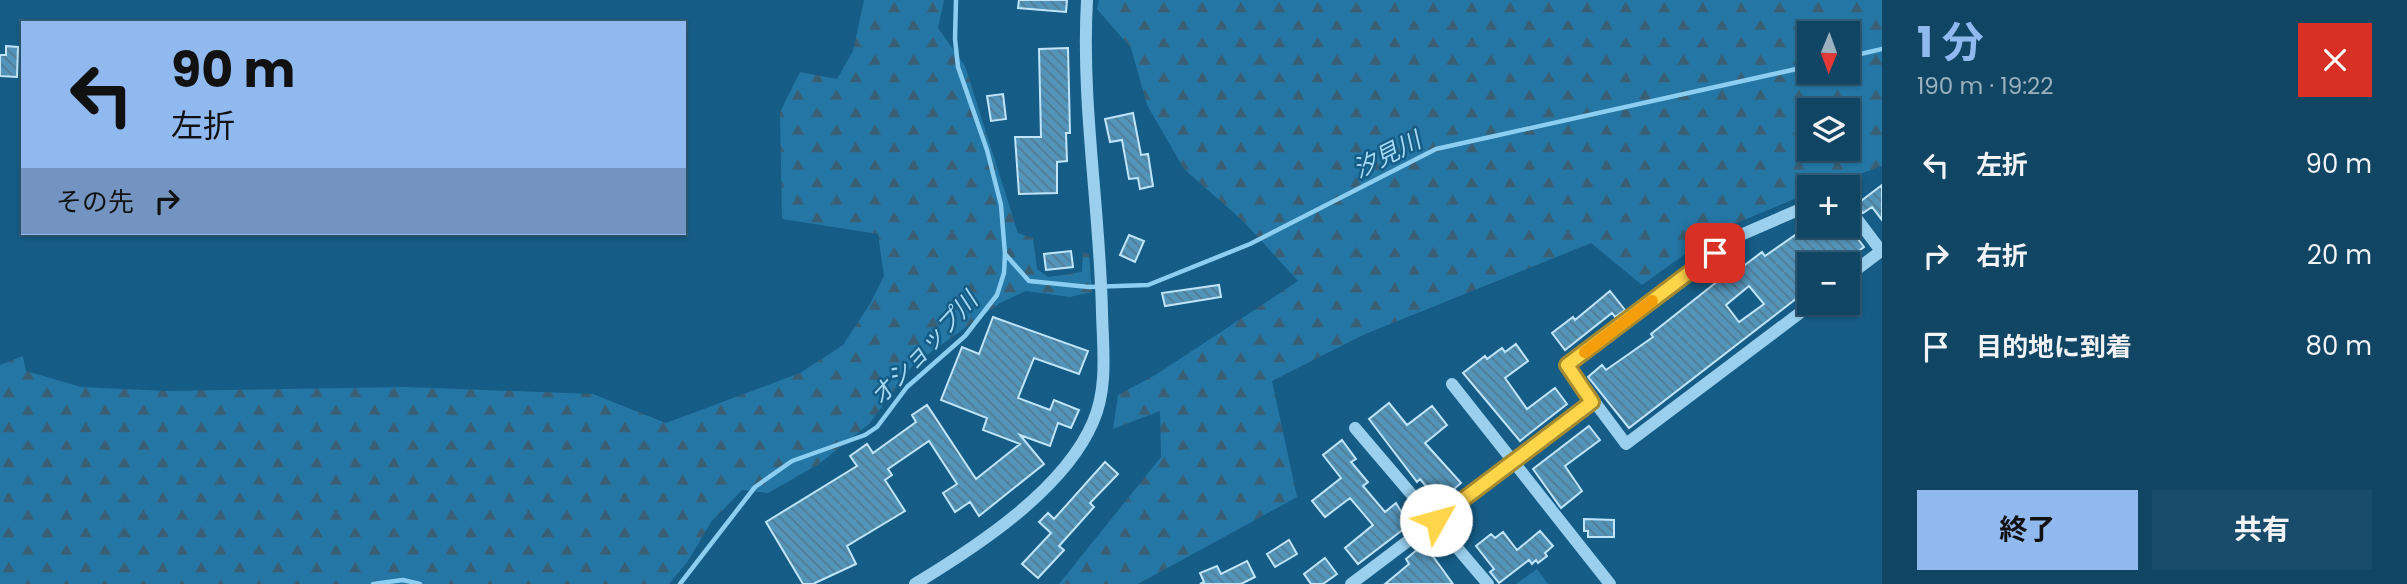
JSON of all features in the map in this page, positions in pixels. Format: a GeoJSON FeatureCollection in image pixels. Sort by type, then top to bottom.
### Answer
{"type":"FeatureCollection","features":[{"type":"Feature","properties":{"kind":"street"},"geometry":{"type":"LineString","coordinates":[[915,584],[1003,524],[1057,475],[1077,451],[1093,424],[1103,397],[1102,297],[1085,32],[1087,0]]}},
{"type":"Feature","properties":{"kind":"street"},"geometry":{"type":"LineString","coordinates":[[1797,211],[1736,237],[1567,365],[1592,402],[1626,444],[1797,315]]}},
{"type":"Feature","properties":{"kind":"street"},"geometry":{"type":"LineString","coordinates":[[1860,223],[1881,251],[1860,267]]}},
{"type":"Feature","properties":{"kind":"street"},"geometry":{"type":"LineString","coordinates":[[1452,384],[1610,584]]}},
{"type":"Feature","properties":{"kind":"street"},"geometry":{"type":"LineString","coordinates":[[1356,582],[1592,402]]}},
{"type":"Feature","properties":{"kind":"street"},"geometry":{"type":"LineString","coordinates":[[1355,428],[1488,584]]}},
{"type":"Feature","properties":{"kind":"green space"},"geometry":{"type":"Polygon","coordinates":[[[864,0],[944,0],[938,28],[965,66],[1018,233],[1033,238],[1037,269],[1048,277],[1082,272],[1083,252],[1089,254],[1092,292],[1070,297],[1026,291],[1000,303],[913,365],[869,424],[819,464],[768,493],[742,490],[711,522],[688,561],[669,584],[0,584],[0,365],[23,356],[26,371],[81,387],[166,391],[407,387],[593,394],[666,423],[800,373],[843,345],[870,304],[884,276],[878,234],[782,219],[780,112],[800,72],[837,79],[853,51],[864,0]]]}},
{"type":"Feature","properties":{"kind":"green space"},"geometry":{"type":"Polygon","coordinates":[[[1099,0],[1882,0],[1882,166],[1857,175],[1797,175],[1797,198],[1715,232],[1642,285],[1591,243],[1363,335],[1272,381],[1297,497],[1138,584],[1059,584],[1161,457],[1160,411],[1113,429],[1118,395],[1157,374],[1298,281],[1244,222],[1184,169],[1147,105],[1131,48],[1097,9],[1099,0]]]}},
{"type":"Feature","properties":{"kind":"green space"},"geometry":{"type":"Polygon","coordinates":[[[1537,569],[1548,584],[1516,584],[1537,569]]]}},
{"type":"Feature","properties":{"kind":"building"},"geometry":{"type":"Polygon","coordinates":[[[1019,0],[1067,0],[1066,12],[1018,8],[1019,0]]]}},
{"type":"Feature","properties":{"kind":"building"},"geometry":{"type":"Polygon","coordinates":[[[6,46],[18,47],[17,77],[0,76],[0,55],[6,55],[6,46]]]}},
{"type":"Feature","properties":{"kind":"building"},"geometry":{"type":"Polygon","coordinates":[[[1068,48],[1070,133],[1066,133],[1067,161],[1057,162],[1057,193],[1019,194],[1015,137],[1041,137],[1039,49],[1068,48]]]}},
{"type":"Feature","properties":{"kind":"building"},"geometry":{"type":"Polygon","coordinates":[[[1003,94],[1006,119],[991,121],[987,96],[1003,94]]]}},
{"type":"Feature","properties":{"kind":"building"},"geometry":{"type":"Polygon","coordinates":[[[1133,113],[1141,155],[1148,154],[1153,186],[1140,189],[1138,178],[1129,179],[1122,140],[1110,142],[1105,119],[1133,113]]]}},
{"type":"Feature","properties":{"kind":"building"},"geometry":{"type":"Polygon","coordinates":[[[1882,185],[1882,220],[1872,207],[1863,213],[1860,202],[1882,185]]]}},
{"type":"Feature","properties":{"kind":"building"},"geometry":{"type":"Polygon","coordinates":[[[1797,234],[1797,238],[1857,238],[1864,247],[1857,252],[1797,252],[1797,298],[1629,428],[1588,377],[1602,365],[1606,370],[1653,337],[1651,334],[1723,277],[1725,280],[1762,252],[1765,256],[1797,234]],[[1749,286],[1726,305],[1739,322],[1764,304],[1749,286]]]}},
{"type":"Feature","properties":{"kind":"building"},"geometry":{"type":"Polygon","coordinates":[[[1129,235],[1144,241],[1135,262],[1120,255],[1129,235]]]}},
{"type":"Feature","properties":{"kind":"building"},"geometry":{"type":"Polygon","coordinates":[[[1071,251],[1073,267],[1046,270],[1044,254],[1071,251]]]}},
{"type":"Feature","properties":{"kind":"building"},"geometry":{"type":"Polygon","coordinates":[[[1219,285],[1221,297],[1165,306],[1162,293],[1219,285]]]}},
{"type":"Feature","properties":{"kind":"building"},"geometry":{"type":"Polygon","coordinates":[[[1610,291],[1625,310],[1615,317],[1612,313],[1565,350],[1552,333],[1573,317],[1575,320],[1610,291]]]}},
{"type":"Feature","properties":{"kind":"building"},"geometry":{"type":"Polygon","coordinates":[[[993,317],[1088,351],[1079,374],[1034,358],[1018,398],[1050,410],[1054,400],[1079,410],[1071,428],[1058,423],[1050,446],[1020,435],[1044,464],[979,516],[970,502],[955,512],[943,493],[957,484],[929,441],[888,469],[892,475],[885,480],[905,511],[847,546],[856,564],[813,584],[803,584],[766,522],[857,466],[850,456],[867,444],[873,453],[916,422],[912,415],[927,405],[976,479],[1020,444],[983,430],[987,418],[941,400],[962,347],[979,354],[993,317]]]}},
{"type":"Feature","properties":{"kind":"building"},"geometry":{"type":"Polygon","coordinates":[[[1516,344],[1528,361],[1505,378],[1527,409],[1555,388],[1567,404],[1520,441],[1463,373],[1485,356],[1487,359],[1502,348],[1505,352],[1516,344]]]}},
{"type":"Feature","properties":{"kind":"building"},"geometry":{"type":"Polygon","coordinates":[[[1389,403],[1407,425],[1432,406],[1447,425],[1425,443],[1461,483],[1439,502],[1420,479],[1417,482],[1369,419],[1389,403]]]}},
{"type":"Feature","properties":{"kind":"building"},"geometry":{"type":"Polygon","coordinates":[[[1589,426],[1600,440],[1565,466],[1582,491],[1561,508],[1533,469],[1589,426]]]}},
{"type":"Feature","properties":{"kind":"building"},"geometry":{"type":"Polygon","coordinates":[[[1342,440],[1356,459],[1351,462],[1368,482],[1363,486],[1385,512],[1396,503],[1409,525],[1358,564],[1345,548],[1373,525],[1350,498],[1325,517],[1312,501],[1341,478],[1323,455],[1342,440]]]}},
{"type":"Feature","properties":{"kind":"building"},"geometry":{"type":"Polygon","coordinates":[[[1105,462],[1118,474],[1090,503],[1094,507],[1059,546],[1064,550],[1038,578],[1022,564],[1051,533],[1039,522],[1048,513],[1054,519],[1105,462]]]}},
{"type":"Feature","properties":{"kind":"building"},"geometry":{"type":"Polygon","coordinates":[[[1584,519],[1614,520],[1614,537],[1588,537],[1588,531],[1584,531],[1584,519]]]}},
{"type":"Feature","properties":{"kind":"building"},"geometry":{"type":"Polygon","coordinates":[[[1540,531],[1553,546],[1545,553],[1547,556],[1538,563],[1536,560],[1532,564],[1529,560],[1499,583],[1490,572],[1494,569],[1476,546],[1491,534],[1495,538],[1503,532],[1517,550],[1540,531]]]}},
{"type":"Feature","properties":{"kind":"building"},"geometry":{"type":"Polygon","coordinates":[[[1289,540],[1297,554],[1275,567],[1267,554],[1289,540]]]}},
{"type":"Feature","properties":{"kind":"building"},"geometry":{"type":"Polygon","coordinates":[[[1424,544],[1453,584],[1385,584],[1409,564],[1406,559],[1424,544]]]}},
{"type":"Feature","properties":{"kind":"building"},"geometry":{"type":"Polygon","coordinates":[[[1325,558],[1337,574],[1323,584],[1311,584],[1304,574],[1325,558]]]}},
{"type":"Feature","properties":{"kind":"building"},"geometry":{"type":"Polygon","coordinates":[[[1247,561],[1255,577],[1241,584],[1200,584],[1204,582],[1200,573],[1217,566],[1221,574],[1247,561]]]}},
{"type":"Feature","properties":{"kind":"waterway","name":"オショップ川"},"geometry":{"type":"LineString","coordinates":[[680,584],[755,487],[792,461],[865,435],[877,427],[907,387],[965,336],[997,295],[1004,273],[1005,254],[1001,205],[987,150],[958,67],[955,39],[956,0]]}},
{"type":"Feature","properties":{"kind":"waterway","name":"汐見川"},"geometry":{"type":"LineString","coordinates":[[1860,54],[1882,49]]}},
{"type":"Feature","properties":{"kind":"waterway","name":"汐見川"},"geometry":{"type":"LineString","coordinates":[[1005,254],[1029,281],[1089,287],[1148,285],[1250,244],[1436,149],[1797,69]]}},
{"type":"Feature","properties":{"kind":"waterway","name":"オショップ川"},"geometry":{"type":"LineString","coordinates":[[373,584],[403,580],[420,584]]}},
{"type":"Feature","properties":{"kind":"slow traffic"},"geometry":{"type":"LineString","coordinates":[[1585,352],[1652,301]]}},
{"type":"Feature","properties":{"kind":"route"},"geometry":{"type":"LineString","coordinates":[[1436,520],[1592,402],[1567,365],[1715,253]]}}]}
